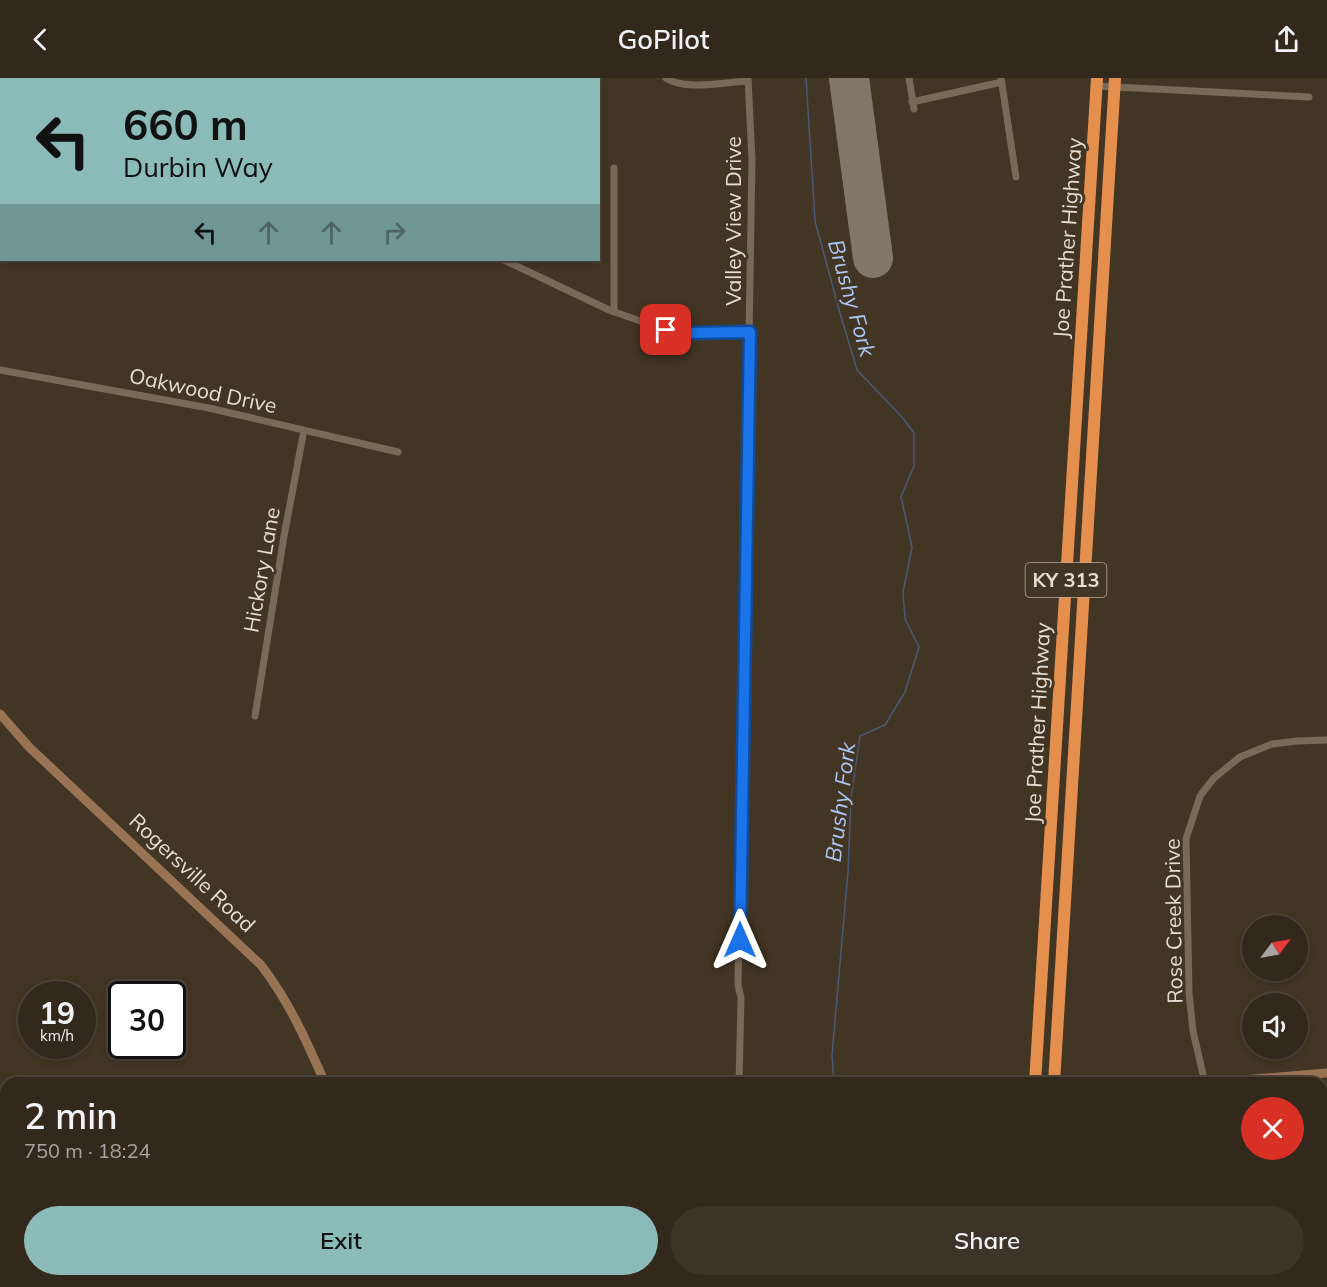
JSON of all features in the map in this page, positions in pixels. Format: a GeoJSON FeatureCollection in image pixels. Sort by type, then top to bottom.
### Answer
{"type":"FeatureCollection","features":[{"type":"Feature","properties":{"kind":"highway","name":"Joe Prather Highway"},"geometry":{"type":"LineString","coordinates":[[1035,1077],[1097,82]]}},
{"type":"Feature","properties":{"kind":"highway","name":"Joe Prather Highway"},"geometry":{"type":"LineString","coordinates":[[1054,1077],[1115,82]]}},
{"type":"Feature","properties":{"kind":"street"},"geometry":{"type":"LineString","coordinates":[[666,78],[672,82],[691,85],[748,79]]}},
{"type":"Feature","properties":{"kind":"street"},"geometry":{"type":"LineString","coordinates":[[909,78],[913,106],[1001,80],[1016,177]]}},
{"type":"Feature","properties":{"kind":"street","name":"Valley View Drive"},"geometry":{"type":"LineString","coordinates":[[739,1077],[741,998],[738,985],[752,160],[748,79]]}},
{"type":"Feature","properties":{"kind":"street"},"geometry":{"type":"LineString","coordinates":[[1097,82],[1309,97]]}},
{"type":"Feature","properties":{"kind":"street"},"geometry":{"type":"LineString","coordinates":[[614,168],[614,312]]}},
{"type":"Feature","properties":{"kind":"street"},"geometry":{"type":"LineString","coordinates":[[506,261],[614,312],[651,325],[681,333],[750,332]]}},
{"type":"Feature","properties":{"kind":"street","name":"Oakwood Drive"},"geometry":{"type":"LineString","coordinates":[[0,370],[106,388],[398,452]]}},
{"type":"Feature","properties":{"kind":"street","name":"Hickory Lane"},"geometry":{"type":"LineString","coordinates":[[255,716],[284,536],[304,430]]}},
{"type":"Feature","properties":{"kind":"street","name":"Rogersville Road"},"geometry":{"type":"LineString","coordinates":[[0,715],[30,747],[261,964],[281,991],[322,1077]]}},
{"type":"Feature","properties":{"kind":"street","name":"Rose Creek Drive"},"geometry":{"type":"LineString","coordinates":[[1204,1077],[1193,1031],[1190,993],[1186,851],[1186,839],[1200,796],[1214,778],[1240,757],[1272,744],[1327,740]]}},
{"type":"Feature","properties":{"kind":"street"},"geometry":{"type":"LineString","coordinates":[[1304,1077],[1327,1073]]}},
{"type":"Feature","properties":{"kind":"waterway","name":"Brushy Fork"},"geometry":{"type":"LineString","coordinates":[[806,78],[815,221],[857,370],[902,417],[914,433],[914,466],[901,497],[912,547],[903,592],[905,619],[919,647],[905,692],[885,725],[860,736],[851,798],[848,872],[832,1055],[834,1077]]}},
{"type":"Feature","properties":{"kind":"runway"},"geometry":{"type":"LineString","coordinates":[[849,78],[873,258]]}},
{"type":"Feature","properties":{"kind":"route"},"geometry":{"type":"LineString","coordinates":[[666,330],[681,333],[750,332],[740,940]]}}]}
